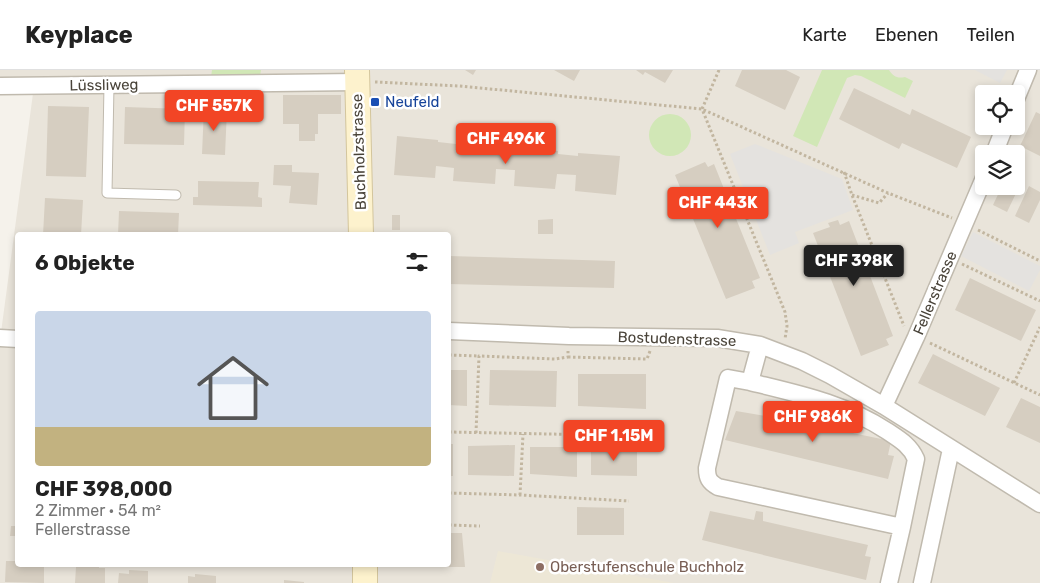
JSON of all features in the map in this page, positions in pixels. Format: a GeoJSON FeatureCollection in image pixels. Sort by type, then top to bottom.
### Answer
{"type":"FeatureCollection","features":[{"type":"Feature","properties":{"kind":"street"},"geometry":{"type":"LineString","coordinates":[[1022,85],[1028,70]]}},
{"type":"Feature","properties":{"kind":"street","name":"Lüssliweg"},"geometry":{"type":"LineString","coordinates":[[0,86],[109,85],[357,76]]}},
{"type":"Feature","properties":{"kind":"street","name":"Buchholzstrasse"},"geometry":{"type":"LineString","coordinates":[[357,76],[361,232]]}},
{"type":"Feature","properties":{"kind":"street","name":"Fellerstrasse"},"geometry":{"type":"LineString","coordinates":[[884,406],[916,337],[977,195]]}},
{"type":"Feature","properties":{"kind":"street","name":"Bostudenstrasse"},"geometry":{"type":"LineString","coordinates":[[451,331],[569,336],[718,338],[760,344],[830,375],[884,406],[1040,504]]}},
{"type":"Feature","properties":{"kind":"street"},"geometry":{"type":"LineString","coordinates":[[0,338],[15,339]]}},
{"type":"Feature","properties":{"kind":"street"},"geometry":{"type":"LineString","coordinates":[[750,382],[760,344]]}},
{"type":"Feature","properties":{"kind":"street"},"geometry":{"type":"LineString","coordinates":[[889,583],[902,527],[916,459],[912,450],[881,427],[836,404],[728,378],[707,468],[707,476],[711,483],[902,527]]}},
{"type":"Feature","properties":{"kind":"street"},"geometry":{"type":"LineString","coordinates":[[922,583],[951,449]]}},
{"type":"Feature","properties":{"kind":"street"},"geometry":{"type":"LineString","coordinates":[[365,567],[365,583]]}},
{"type":"Feature","properties":{"kind":"lane"},"geometry":{"type":"LineString","coordinates":[[109,85],[108,193],[176,195]]}},
{"type":"Feature","properties":{"kind":"path"},"geometry":{"type":"LineString","coordinates":[[719,70],[702,108],[786,312],[787,326],[783,354]]}},
{"type":"Feature","properties":{"kind":"path"},"geometry":{"type":"LineString","coordinates":[[357,76],[702,108],[888,193],[965,223],[1040,261]]}},
{"type":"Feature","properties":{"kind":"path"},"geometry":{"type":"LineString","coordinates":[[844,172],[905,327],[916,337],[1040,395]]}},
{"type":"Feature","properties":{"kind":"path"},"geometry":{"type":"LineString","coordinates":[[852,195],[879,203],[888,193]]}},
{"type":"Feature","properties":{"kind":"path"},"geometry":{"type":"LineString","coordinates":[[950,258],[1040,301]]}},
{"type":"Feature","properties":{"kind":"path"},"geometry":{"type":"LineString","coordinates":[[1014,383],[1040,327]]}},
{"type":"Feature","properties":{"kind":"path"},"geometry":{"type":"LineString","coordinates":[[568,357],[569,336]]}},
{"type":"Feature","properties":{"kind":"path"},"geometry":{"type":"LineString","coordinates":[[451,355],[555,359],[568,357],[647,359],[650,353],[649,338]]}},
{"type":"Feature","properties":{"kind":"path"},"geometry":{"type":"LineString","coordinates":[[476,433],[479,356]]}},
{"type":"Feature","properties":{"kind":"path"},"geometry":{"type":"LineString","coordinates":[[451,432],[648,436]]}},
{"type":"Feature","properties":{"kind":"path"},"geometry":{"type":"LineString","coordinates":[[520,495],[523,434]]}},
{"type":"Feature","properties":{"kind":"path"},"geometry":{"type":"LineString","coordinates":[[451,493],[629,501]]}},
{"type":"Feature","properties":{"kind":"path"},"geometry":{"type":"LineString","coordinates":[[451,525],[480,526]]}},
{"type":"Feature","properties":{"kind":"shaded area"},"geometry":{"type":"Polygon","coordinates":[[[0,70],[1040,70],[1040,583],[0,583],[0,340],[34,86],[0,86],[0,70]]]}},
{"type":"Feature","properties":{"kind":"shaded area"},"geometry":{"type":"Polygon","coordinates":[[[975,70],[1007,70],[1000,83],[975,70]]]}},
{"type":"Feature","properties":{"kind":"shaded area"},"geometry":{"type":"Polygon","coordinates":[[[755,144],[842,179],[853,210],[795,232],[799,243],[770,255],[730,154],[755,144]]]}},
{"type":"Feature","properties":{"kind":"shaded area"},"geometry":{"type":"Polygon","coordinates":[[[973,232],[1040,266],[1040,270],[1029,291],[961,256],[973,232]]]}},
{"type":"Feature","properties":{"kind":"shaded area","name":"Oberstufenschule Buchholz"},"geometry":{"type":"Polygon","coordinates":[[[498,551],[674,583],[490,583],[498,551]]]}},
{"type":"Feature","properties":{"kind":"green space"},"geometry":{"type":"Polygon","coordinates":[[[212,70],[261,70],[260,76],[211,77],[212,70]]]}},
{"type":"Feature","properties":{"kind":"green space"},"geometry":{"type":"Polygon","coordinates":[[[822,70],[889,70],[900,78],[905,77],[913,81],[905,98],[861,76],[855,75],[847,78],[817,147],[793,136],[822,70]]]}},
{"type":"Feature","properties":{"kind":"green space"},"geometry":{"type":"Polygon","coordinates":[[[670,114],[685,120],[691,135],[685,150],[670,156],[655,150],[649,135],[655,120],[670,114]]]}},
{"type":"Feature","properties":{"kind":"building"},"geometry":{"type":"Polygon","coordinates":[[[465,70],[476,70],[473,75],[465,70]]]}},
{"type":"Feature","properties":{"kind":"building"},"geometry":{"type":"Polygon","coordinates":[[[554,70],[580,70],[574,81],[554,70]]]}},
{"type":"Feature","properties":{"kind":"building"},"geometry":{"type":"Polygon","coordinates":[[[636,70],[673,70],[665,83],[645,72],[643,75],[636,70]]]}},
{"type":"Feature","properties":{"kind":"building"},"geometry":{"type":"Polygon","coordinates":[[[742,70],[786,70],[800,77],[785,110],[735,86],[742,70]]]}},
{"type":"Feature","properties":{"kind":"building"},"geometry":{"type":"Polygon","coordinates":[[[854,88],[910,115],[912,109],[971,137],[957,168],[902,143],[899,149],[839,119],[854,88]]]}},
{"type":"Feature","properties":{"kind":"building"},"geometry":{"type":"Polygon","coordinates":[[[283,95],[341,95],[341,114],[318,114],[318,134],[315,134],[315,141],[299,141],[299,124],[283,124],[283,95]]]}},
{"type":"Feature","properties":{"kind":"building"},"geometry":{"type":"Polygon","coordinates":[[[48,106],[89,107],[86,177],[46,176],[48,106]]]}},
{"type":"Feature","properties":{"kind":"building"},"geometry":{"type":"Polygon","coordinates":[[[125,107],[185,109],[184,145],[124,144],[125,107]]]}},
{"type":"Feature","properties":{"kind":"building"},"geometry":{"type":"Polygon","coordinates":[[[204,108],[227,109],[225,155],[202,154],[204,108]]]}},
{"type":"Feature","properties":{"kind":"building"},"geometry":{"type":"Polygon","coordinates":[[[1036,112],[1040,114],[1040,156],[1025,148],[1025,145],[1020,145],[1036,112]]]}},
{"type":"Feature","properties":{"kind":"building"},"geometry":{"type":"Polygon","coordinates":[[[397,136],[438,140],[438,142],[456,144],[457,142],[498,146],[498,149],[517,151],[517,147],[558,151],[558,154],[578,156],[578,153],[620,156],[616,195],[575,191],[576,175],[557,174],[555,189],[514,186],[515,170],[496,169],[495,184],[453,181],[454,168],[436,166],[435,178],[394,175],[397,136]]]}},
{"type":"Feature","properties":{"kind":"building"},"geometry":{"type":"Polygon","coordinates":[[[705,162],[708,167],[714,164],[760,278],[752,281],[755,288],[726,299],[675,175],[705,162]]]}},
{"type":"Feature","properties":{"kind":"building"},"geometry":{"type":"Polygon","coordinates":[[[274,165],[292,165],[292,172],[319,173],[317,205],[289,203],[291,186],[273,185],[274,165]]]}},
{"type":"Feature","properties":{"kind":"building"},"geometry":{"type":"Polygon","coordinates":[[[198,181],[259,182],[258,197],[262,198],[262,207],[193,205],[193,197],[198,197],[198,181]]]}},
{"type":"Feature","properties":{"kind":"building"},"geometry":{"type":"Polygon","coordinates":[[[1029,186],[1040,192],[1040,200],[1029,223],[1015,216],[1029,186]]]}},
{"type":"Feature","properties":{"kind":"building"},"geometry":{"type":"Polygon","coordinates":[[[998,195],[1015,195],[1007,212],[993,205],[998,195]]]}},
{"type":"Feature","properties":{"kind":"building"},"geometry":{"type":"Polygon","coordinates":[[[45,198],[83,200],[81,232],[43,232],[45,198]]]}},
{"type":"Feature","properties":{"kind":"building"},"geometry":{"type":"Polygon","coordinates":[[[119,211],[179,213],[178,232],[118,232],[119,211]]]}},
{"type":"Feature","properties":{"kind":"building"},"geometry":{"type":"Polygon","coordinates":[[[392,215],[400,215],[400,230],[392,230],[392,215]]]}},
{"type":"Feature","properties":{"kind":"building"},"geometry":{"type":"Polygon","coordinates":[[[553,219],[553,234],[538,234],[538,220],[553,219]]]}},
{"type":"Feature","properties":{"kind":"building"},"geometry":{"type":"Polygon","coordinates":[[[838,220],[840,225],[849,221],[893,336],[886,339],[889,345],[861,356],[813,233],[830,227],[828,223],[838,220]]]}},
{"type":"Feature","properties":{"kind":"building"},"geometry":{"type":"Polygon","coordinates":[[[451,256],[615,261],[614,288],[451,284],[451,256]]]}},
{"type":"Feature","properties":{"kind":"building"},"geometry":{"type":"Polygon","coordinates":[[[970,278],[1036,310],[1021,341],[955,310],[970,278]]]}},
{"type":"Feature","properties":{"kind":"building"},"geometry":{"type":"Polygon","coordinates":[[[933,354],[1000,388],[985,416],[918,383],[933,354]]]}},
{"type":"Feature","properties":{"kind":"building"},"geometry":{"type":"Polygon","coordinates":[[[451,370],[467,370],[467,406],[451,405],[451,370]]]}},
{"type":"Feature","properties":{"kind":"building"},"geometry":{"type":"Polygon","coordinates":[[[490,370],[557,371],[556,407],[489,405],[490,370]]]}},
{"type":"Feature","properties":{"kind":"building"},"geometry":{"type":"Polygon","coordinates":[[[578,374],[646,374],[646,409],[578,406],[578,374]]]}},
{"type":"Feature","properties":{"kind":"building"},"geometry":{"type":"Polygon","coordinates":[[[1021,398],[1040,407],[1040,443],[1006,427],[1021,398]]]}},
{"type":"Feature","properties":{"kind":"building"},"geometry":{"type":"Polygon","coordinates":[[[736,411],[777,418],[779,411],[786,413],[785,419],[891,441],[888,455],[894,456],[888,479],[725,440],[736,411]]]}},
{"type":"Feature","properties":{"kind":"building"},"geometry":{"type":"Polygon","coordinates":[[[451,444],[453,444],[453,476],[451,476],[451,444]]]}},
{"type":"Feature","properties":{"kind":"building"},"geometry":{"type":"Polygon","coordinates":[[[515,445],[514,476],[468,475],[468,446],[515,445]]]}},
{"type":"Feature","properties":{"kind":"building"},"geometry":{"type":"Polygon","coordinates":[[[530,447],[577,447],[577,477],[530,474],[530,447]]]}},
{"type":"Feature","properties":{"kind":"building"},"geometry":{"type":"Polygon","coordinates":[[[637,448],[637,476],[591,475],[591,449],[637,448]]]}},
{"type":"Feature","properties":{"kind":"building"},"geometry":{"type":"Polygon","coordinates":[[[577,507],[624,508],[624,535],[577,535],[577,507]]]}},
{"type":"Feature","properties":{"kind":"building"},"geometry":{"type":"Polygon","coordinates":[[[710,511],[754,520],[756,511],[763,512],[763,521],[868,545],[865,556],[871,557],[866,580],[702,540],[710,511]]]}},
{"type":"Feature","properties":{"kind":"building"},"geometry":{"type":"Polygon","coordinates":[[[11,526],[15,526],[15,536],[10,536],[11,526]]]}},
{"type":"Feature","properties":{"kind":"building"},"geometry":{"type":"Polygon","coordinates":[[[451,533],[462,533],[465,567],[451,567],[451,533]]]}},
{"type":"Feature","properties":{"kind":"building"},"geometry":{"type":"Polygon","coordinates":[[[6,561],[15,561],[15,567],[44,567],[44,583],[5,582],[6,561]]]}},
{"type":"Feature","properties":{"kind":"building"},"geometry":{"type":"Polygon","coordinates":[[[76,567],[105,568],[105,583],[75,583],[76,567]]]}},
{"type":"Feature","properties":{"kind":"building"},"geometry":{"type":"Polygon","coordinates":[[[129,570],[148,571],[148,583],[118,583],[119,573],[129,574],[129,570]]]}},
{"type":"Feature","properties":{"kind":"building"},"geometry":{"type":"Polygon","coordinates":[[[195,574],[216,576],[216,583],[188,583],[188,576],[195,577],[195,574]]]}},
{"type":"Feature","properties":{"kind":"building"},"geometry":{"type":"Polygon","coordinates":[[[284,580],[304,582],[304,583],[284,583],[284,580]]]}},
{"type":"Feature","properties":{"kind":"place","name":"Neufeld"},"geometry":{"type":"Point","coordinates":[375,102]}},
{"type":"Feature","properties":{"kind":"place","name":"Oberstufenschule Buchholz"},"geometry":{"type":"Point","coordinates":[540,567]}}]}
